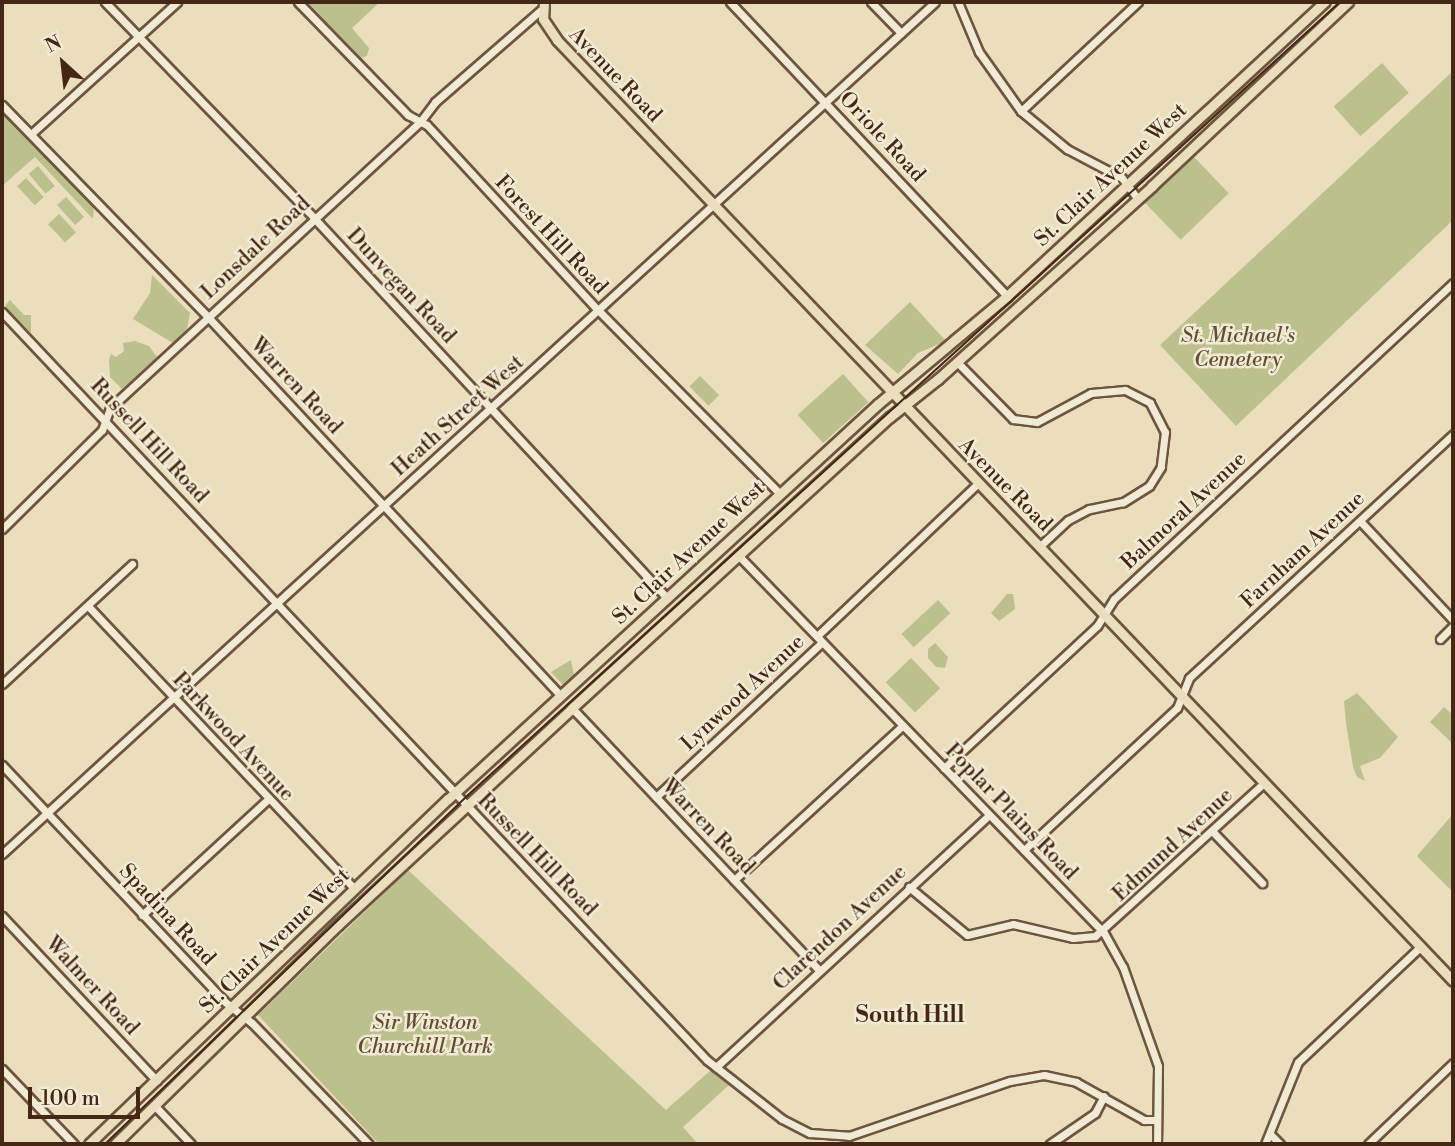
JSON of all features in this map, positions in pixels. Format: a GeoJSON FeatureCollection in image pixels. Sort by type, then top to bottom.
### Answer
{"type":"FeatureCollection","features":[{"type":"Feature","properties":{"kind":"main road","name":"St. Clair Avenue West"},"geometry":{"type":"LineString","coordinates":[[89,1144],[454,793],[890,393],[1007,296],[1325,2]]}},
{"type":"Feature","properties":{"kind":"main road","name":"St. Clair Avenue West"},"geometry":{"type":"LineString","coordinates":[[115,1144],[572,708],[738,555],[957,362],[1348,2]]}},
{"type":"Feature","properties":{"kind":"main road","name":"Avenue Road"},"geometry":{"type":"LineString","coordinates":[[543,6],[550,33],[903,407],[1041,545],[1452,976]]}},
{"type":"Feature","properties":{"kind":"main road"},"geometry":{"type":"LineString","coordinates":[[628,634],[639,647]]}},
{"type":"Feature","properties":{"kind":"street","name":"Dunvegan Road"},"geometry":{"type":"LineString","coordinates":[[105,2],[314,218],[667,598]]}},
{"type":"Feature","properties":{"kind":"street"},"geometry":{"type":"LineString","coordinates":[[31,134],[177,2]]}},
{"type":"Feature","properties":{"kind":"street","name":"Forest Hill Road"},"geometry":{"type":"LineString","coordinates":[[298,2],[408,116],[420,122],[598,310],[780,494]]}},
{"type":"Feature","properties":{"kind":"street","name":"Oriole Road"},"geometry":{"type":"LineString","coordinates":[[730,2],[1007,296]]}},
{"type":"Feature","properties":{"kind":"street"},"geometry":{"type":"LineString","coordinates":[[871,2],[901,33]]}},
{"type":"Feature","properties":{"kind":"street","name":"Heath Street West"},"geometry":{"type":"LineString","coordinates":[[2,854],[493,409],[935,2]]}},
{"type":"Feature","properties":{"kind":"street"},"geometry":{"type":"LineString","coordinates":[[958,2],[979,52],[1021,111],[1067,149],[1128,183],[1137,198]]}},
{"type":"Feature","properties":{"kind":"street"},"geometry":{"type":"LineString","coordinates":[[1021,111],[1138,2]]}},
{"type":"Feature","properties":{"kind":"street","name":"Lonsdale Road"},"geometry":{"type":"LineString","coordinates":[[2,529],[102,430],[110,408],[420,122],[435,102],[543,6]]}},
{"type":"Feature","properties":{"kind":"street","name":"Warren Road"},"geometry":{"type":"LineString","coordinates":[[2,104],[208,317],[561,696]]}},
{"type":"Feature","properties":{"kind":"street","name":"Balmoral Avenue"},"geometry":{"type":"LineString","coordinates":[[944,768],[1097,626],[1104,613],[1453,283]]}},
{"type":"Feature","properties":{"kind":"street","name":"Russell Hill Road"},"geometry":{"type":"LineString","coordinates":[[2,312],[716,1067],[782,1119],[827,1137],[858,1134],[1034,1075],[1063,1077],[1144,1120],[1157,1119]]}},
{"type":"Feature","properties":{"kind":"street"},"geometry":{"type":"LineString","coordinates":[[957,362],[1013,419],[1037,422],[1091,393],[1125,390],[1150,403],[1165,432],[1161,467],[1149,486],[1123,502],[1089,509],[1068,520],[1041,545]]}},
{"type":"Feature","properties":{"kind":"street","name":"Farnham Avenue"},"geometry":{"type":"LineString","coordinates":[[1183,695],[1189,678],[1453,435]]}},
{"type":"Feature","properties":{"kind":"street","name":"Lynwood Avenue"},"geometry":{"type":"LineString","coordinates":[[656,797],[978,484]]}},
{"type":"Feature","properties":{"kind":"street"},"geometry":{"type":"LineString","coordinates":[[1360,520],[1453,620]]}},
{"type":"Feature","properties":{"kind":"street","name":"Poplar Plains Road"},"geometry":{"type":"LineString","coordinates":[[738,555],[1104,933],[1123,967],[1158,1066],[1157,1144]]}},
{"type":"Feature","properties":{"kind":"street"},"geometry":{"type":"LineString","coordinates":[[2,684],[132,564]]}},
{"type":"Feature","properties":{"kind":"street","name":"Parkwood Avenue"},"geometry":{"type":"LineString","coordinates":[[88,606],[267,800],[355,889]]}},
{"type":"Feature","properties":{"kind":"street"},"geometry":{"type":"LineString","coordinates":[[1440,639],[1453,626]]}},
{"type":"Feature","properties":{"kind":"street"},"geometry":{"type":"LineString","coordinates":[[1024,850],[1177,708],[1183,695]]}},
{"type":"Feature","properties":{"kind":"street","name":"Warren Road"},"geometry":{"type":"LineString","coordinates":[[572,708],[819,970]]}},
{"type":"Feature","properties":{"kind":"street"},"geometry":{"type":"LineString","coordinates":[[734,880],[902,726]]}},
{"type":"Feature","properties":{"kind":"street","name":"Spadina Road"},"geometry":{"type":"LineString","coordinates":[[2,765],[142,915],[369,1144]]}},
{"type":"Feature","properties":{"kind":"street","name":"Edmund Avenue"},"geometry":{"type":"LineString","coordinates":[[1104,933],[1265,782]]}},
{"type":"Feature","properties":{"kind":"street"},"geometry":{"type":"LineString","coordinates":[[142,915],[267,800]]}},
{"type":"Feature","properties":{"kind":"street","name":"Clarendon Avenue"},"geometry":{"type":"LineString","coordinates":[[716,1067],[988,816]]}},
{"type":"Feature","properties":{"kind":"street"},"geometry":{"type":"LineString","coordinates":[[1213,832],[1262,883]]}},
{"type":"Feature","properties":{"kind":"street"},"geometry":{"type":"LineString","coordinates":[[909,887],[967,935],[1013,924],[1073,938],[1104,933]]}},
{"type":"Feature","properties":{"kind":"street","name":"Walmer Road"},"geometry":{"type":"LineString","coordinates":[[2,916],[157,1081]]}},
{"type":"Feature","properties":{"kind":"street"},"geometry":{"type":"LineString","coordinates":[[1265,1144],[1271,1135],[1298,1062],[1421,946]]}},
{"type":"Feature","properties":{"kind":"street"},"geometry":{"type":"LineString","coordinates":[[1368,1144],[1453,1063]]}},
{"type":"Feature","properties":{"kind":"street"},"geometry":{"type":"LineString","coordinates":[[2,1069],[74,1144]]}},
{"type":"Feature","properties":{"kind":"street"},"geometry":{"type":"LineString","coordinates":[[1050,1144],[1095,1113],[1104,1097]]}},
{"type":"Feature","properties":{"kind":"street"},"geometry":{"type":"LineString","coordinates":[[154,1105],[191,1144]]}},
{"type":"Feature","properties":{"kind":"street"},"geometry":{"type":"LineString","coordinates":[[1271,1135],[1280,1144]]}},
{"type":"Feature","properties":{"kind":"green space"},"geometry":{"type":"Polygon","coordinates":[[[307,2],[380,2],[352,28],[369,48],[367,56],[361,58],[307,2]]]}},
{"type":"Feature","properties":{"kind":"green space"},"geometry":{"type":"Polygon","coordinates":[[[1382,63],[1409,93],[1360,136],[1334,106],[1382,63]]]}},
{"type":"Feature","properties":{"kind":"green space","name":"St. Michael's Cemetery"},"geometry":{"type":"Polygon","coordinates":[[[1453,71],[1453,220],[1236,426],[1160,345],[1453,71]]]}},
{"type":"Feature","properties":{"kind":"green space"},"geometry":{"type":"Polygon","coordinates":[[[2,110],[94,205],[93,219],[35,157],[2,186],[2,110]]]}},
{"type":"Feature","properties":{"kind":"green space"},"geometry":{"type":"Polygon","coordinates":[[[1192,155],[1229,193],[1181,240],[1144,202],[1192,155]]]}},
{"type":"Feature","properties":{"kind":"green space"},"geometry":{"type":"Polygon","coordinates":[[[38,166],[55,186],[46,194],[29,174],[38,166]]]}},
{"type":"Feature","properties":{"kind":"green space"},"geometry":{"type":"Polygon","coordinates":[[[26,178],[44,197],[35,205],[17,186],[26,178]]]}},
{"type":"Feature","properties":{"kind":"green space"},"geometry":{"type":"Polygon","coordinates":[[[66,197],[84,217],[75,225],[57,205],[66,197]]]}},
{"type":"Feature","properties":{"kind":"green space"},"geometry":{"type":"Polygon","coordinates":[[[59,214],[76,232],[65,243],[48,224],[59,214]]]}},
{"type":"Feature","properties":{"kind":"green space"},"geometry":{"type":"Polygon","coordinates":[[[152,275],[190,313],[187,329],[173,343],[133,319],[150,293],[152,275]]]}},
{"type":"Feature","properties":{"kind":"green space"},"geometry":{"type":"Polygon","coordinates":[[[10,300],[24,315],[31,315],[31,333],[5,306],[10,300]]]}},
{"type":"Feature","properties":{"kind":"green space"},"geometry":{"type":"Polygon","coordinates":[[[910,302],[946,341],[918,353],[898,374],[865,345],[910,302]]]}},
{"type":"Feature","properties":{"kind":"green space"},"geometry":{"type":"Polygon","coordinates":[[[135,341],[149,346],[157,357],[122,389],[110,377],[109,360],[111,354],[116,357],[124,351],[123,343],[135,341]]]}},
{"type":"Feature","properties":{"kind":"green space"},"geometry":{"type":"Polygon","coordinates":[[[843,374],[868,402],[823,443],[798,415],[843,374]]]}},
{"type":"Feature","properties":{"kind":"green space"},"geometry":{"type":"Polygon","coordinates":[[[700,376],[719,395],[708,406],[689,387],[700,376]]]}},
{"type":"Feature","properties":{"kind":"green space"},"geometry":{"type":"Polygon","coordinates":[[[1007,594],[1013,594],[1015,609],[999,621],[991,613],[1007,594]]]}},
{"type":"Feature","properties":{"kind":"green space"},"geometry":{"type":"Polygon","coordinates":[[[938,600],[950,613],[914,647],[901,634],[938,600]]]}},
{"type":"Feature","properties":{"kind":"green space"},"geometry":{"type":"Polygon","coordinates":[[[935,643],[948,657],[945,668],[936,667],[928,658],[928,649],[935,643]]]}},
{"type":"Feature","properties":{"kind":"green space"},"geometry":{"type":"Polygon","coordinates":[[[911,658],[940,688],[915,713],[886,682],[911,658]]]}},
{"type":"Feature","properties":{"kind":"green space"},"geometry":{"type":"Polygon","coordinates":[[[571,660],[574,675],[563,685],[551,672],[571,660]]]}},
{"type":"Feature","properties":{"kind":"green space"},"geometry":{"type":"Polygon","coordinates":[[[1357,693],[1398,737],[1380,758],[1360,766],[1365,781],[1357,777],[1353,767],[1344,701],[1357,693]]]}},
{"type":"Feature","properties":{"kind":"green space"},"geometry":{"type":"Polygon","coordinates":[[[1444,707],[1453,715],[1453,744],[1430,722],[1444,707]]]}},
{"type":"Feature","properties":{"kind":"green space"},"geometry":{"type":"Polygon","coordinates":[[[1453,814],[1453,892],[1417,856],[1453,814]]]}},
{"type":"Feature","properties":{"kind":"green space","name":"Sir Winston Churchill Park"},"geometry":{"type":"Polygon","coordinates":[[[408,870],[666,1110],[711,1070],[729,1085],[683,1127],[698,1144],[379,1144],[258,1015],[408,870]]]}},
{"type":"Feature","properties":{"kind":"tram line"},"geometry":{"type":"LineString","coordinates":[[105,1144],[468,795],[1340,2]]}},
{"type":"Feature","properties":{"kind":"district","name":"South Hill"},"geometry":{"type":"Point","coordinates":[910,1015]}}]}
